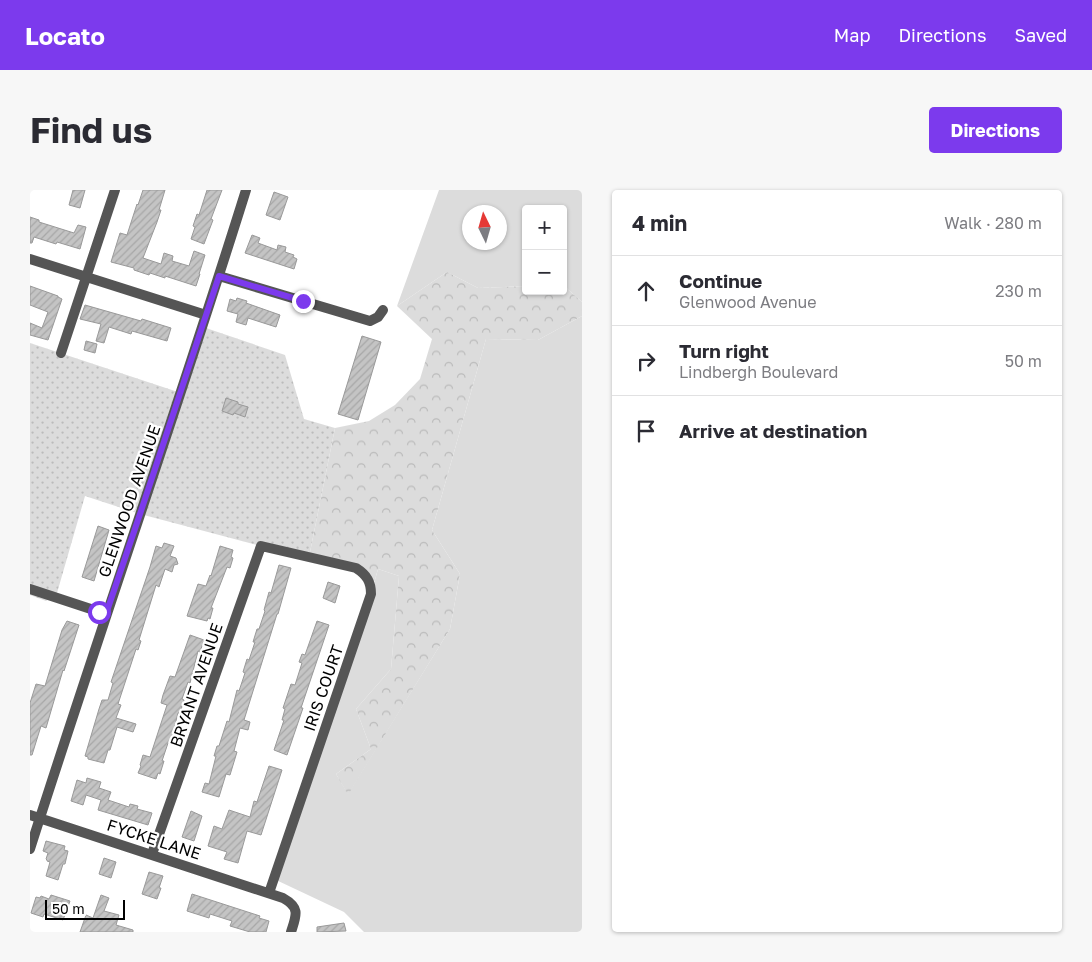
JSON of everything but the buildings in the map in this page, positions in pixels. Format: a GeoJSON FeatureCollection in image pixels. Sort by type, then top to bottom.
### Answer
{"type":"FeatureCollection","features":[{"type":"Feature","properties":{"kind":"street"},"geometry":{"type":"LineString","coordinates":[[61,353],[115,190]]}},
{"type":"Feature","properties":{"kind":"street","name":"GLENWOOD AVENUE"},"geometry":{"type":"LineString","coordinates":[[30,849],[35,816],[106,614],[246,190]]}},
{"type":"Feature","properties":{"kind":"street"},"geometry":{"type":"LineString","coordinates":[[30,259],[206,315]]}},
{"type":"Feature","properties":{"kind":"street"},"geometry":{"type":"LineString","coordinates":[[219,276],[370,321],[378,317],[382,310]]}},
{"type":"Feature","properties":{"kind":"street","name":"BRYANT AVENUE"},"geometry":{"type":"LineString","coordinates":[[152,854],[261,546],[282,551]]}},
{"type":"Feature","properties":{"kind":"street","name":"IRIS COURT"},"geometry":{"type":"LineString","coordinates":[[269,893],[371,594],[371,586],[368,579],[356,568],[282,551]]}},
{"type":"Feature","properties":{"kind":"street"},"geometry":{"type":"LineString","coordinates":[[30,589],[106,614]]}},
{"type":"Feature","properties":{"kind":"street","name":"FYCKE LANE"},"geometry":{"type":"LineString","coordinates":[[35,816],[269,893],[291,902],[295,909],[291,932]]}},
{"type":"Feature","properties":{"kind":"green space"},"geometry":{"type":"Polygon","coordinates":[[[439,190],[582,190],[582,302],[567,289],[567,205],[522,205],[522,286],[478,288],[447,272],[397,306],[439,190]]]}},
{"type":"Feature","properties":{"kind":"green space"},"geometry":{"type":"Polygon","coordinates":[[[447,272],[478,288],[522,286],[522,295],[567,295],[567,289],[582,302],[582,316],[538,340],[486,339],[432,530],[460,574],[450,629],[348,795],[336,774],[371,749],[356,709],[391,669],[399,576],[378,569],[371,594],[363,573],[309,557],[335,428],[369,421],[395,405],[420,379],[432,339],[397,306],[447,272]]]}},
{"type":"Feature","properties":{"kind":"green space"},"geometry":{"type":"Polygon","coordinates":[[[582,316],[582,932],[364,932],[344,912],[274,879],[378,569],[399,576],[391,669],[356,709],[371,749],[336,774],[348,794],[450,629],[460,574],[432,530],[486,339],[538,340],[582,316]]]}},
{"type":"Feature","properties":{"kind":"green space"},"geometry":{"type":"Polygon","coordinates":[[[203,327],[285,355],[304,419],[335,428],[309,557],[140,514],[85,496],[57,593],[46,601],[30,595],[30,343],[181,393],[203,327]]]}},
{"type":"Feature","properties":{"kind":"route"},"geometry":{"type":"LineString","coordinates":[[99,612],[106,614],[219,276],[303,301]]}}]}
